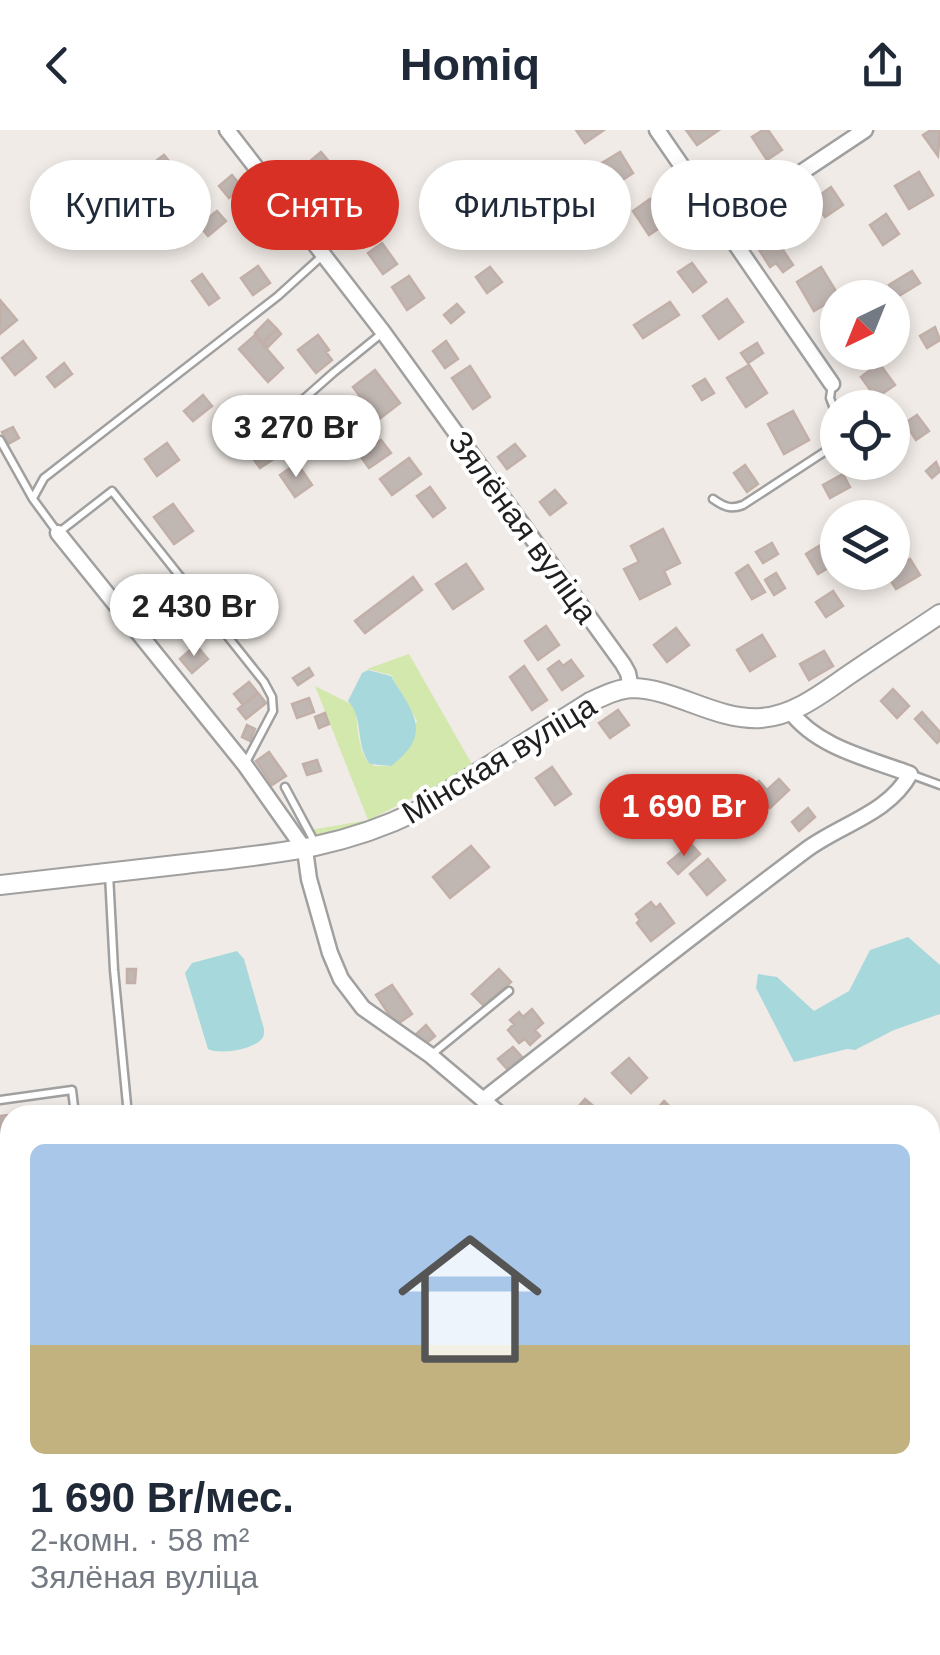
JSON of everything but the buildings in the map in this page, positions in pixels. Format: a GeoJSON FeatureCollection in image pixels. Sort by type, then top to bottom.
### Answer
{"type":"FeatureCollection","features":[{"type":"Feature","properties":{"kind":"street","name":"Зялёная вуліца"},"geometry":{"type":"LineString","coordinates":[[227,130],[384,332],[622,664],[631,688]]}},
{"type":"Feature","properties":{"kind":"street"},"geometry":{"type":"LineString","coordinates":[[657,130],[678,160]]}},
{"type":"Feature","properties":{"kind":"street"},"geometry":{"type":"LineString","coordinates":[[821,160],[866,130]]}},
{"type":"Feature","properties":{"kind":"street"},"geometry":{"type":"LineString","coordinates":[[742,250],[832,384]]}},
{"type":"Feature","properties":{"kind":"street"},"geometry":{"type":"LineString","coordinates":[[58,532],[316,847],[309,879],[330,953],[342,979],[363,1008],[489,1105]]}},
{"type":"Feature","properties":{"kind":"street","name":"Мінская вуліца"},"geometry":{"type":"LineString","coordinates":[[0,885],[316,847],[388,825],[417,811],[590,702],[631,688],[735,716],[775,716],[804,705],[940,614]]}},
{"type":"Feature","properties":{"kind":"street"},"geometry":{"type":"LineString","coordinates":[[483,1100],[826,835],[871,813],[902,789],[910,774],[820,740],[802,727],[790,711]]}},
{"type":"Feature","properties":{"kind":"lane"},"geometry":{"type":"LineString","coordinates":[[32,499],[44,478],[278,296],[325,254]]}},
{"type":"Feature","properties":{"kind":"lane"},"geometry":{"type":"LineString","coordinates":[[280,420],[384,332]]}},
{"type":"Feature","properties":{"kind":"lane"},"geometry":{"type":"LineString","coordinates":[[831,390],[832,384]]}},
{"type":"Feature","properties":{"kind":"lane"},"geometry":{"type":"LineString","coordinates":[[0,440],[32,499],[58,532],[112,491],[264,682],[272,697],[273,711],[245,765]]}},
{"type":"Feature","properties":{"kind":"lane"},"geometry":{"type":"LineString","coordinates":[[713,499],[725,507],[743,505],[820,455]]}},
{"type":"Feature","properties":{"kind":"lane"},"geometry":{"type":"LineString","coordinates":[[910,774],[940,785]]}},
{"type":"Feature","properties":{"kind":"lane"},"geometry":{"type":"LineString","coordinates":[[284,787],[316,847]]}},
{"type":"Feature","properties":{"kind":"lane"},"geometry":{"type":"LineString","coordinates":[[109,872],[127,1105]]}},
{"type":"Feature","properties":{"kind":"lane"},"geometry":{"type":"LineString","coordinates":[[430,1056],[509,991]]}},
{"type":"Feature","properties":{"kind":"lane"},"geometry":{"type":"LineString","coordinates":[[0,1100],[72,1090],[74,1105]]}},
{"type":"Feature","properties":{"kind":"green space"},"geometry":{"type":"Polygon","coordinates":[[[409,654],[473,766],[358,826],[303,838],[299,832],[368,820],[315,686],[355,706],[365,757],[375,766],[391,766],[417,721],[391,675],[367,669],[409,654]]]}},
{"type":"Feature","properties":{"kind":"water"},"geometry":{"type":"Polygon","coordinates":[[[368,670],[391,676],[415,722],[412,743],[391,766],[370,764],[365,757],[356,715],[348,701],[362,673],[368,670]]]}},
{"type":"Feature","properties":{"kind":"water"},"geometry":{"type":"Polygon","coordinates":[[[908,937],[940,965],[940,1014],[894,1030],[855,1050],[794,1062],[756,988],[758,974],[777,977],[814,1011],[849,991],[870,950],[908,937]]]}},
{"type":"Feature","properties":{"kind":"water"},"geometry":{"type":"Polygon","coordinates":[[[237,951],[244,959],[264,1035],[245,1048],[213,1051],[208,1049],[185,973],[192,963],[237,951]]]}}]}
